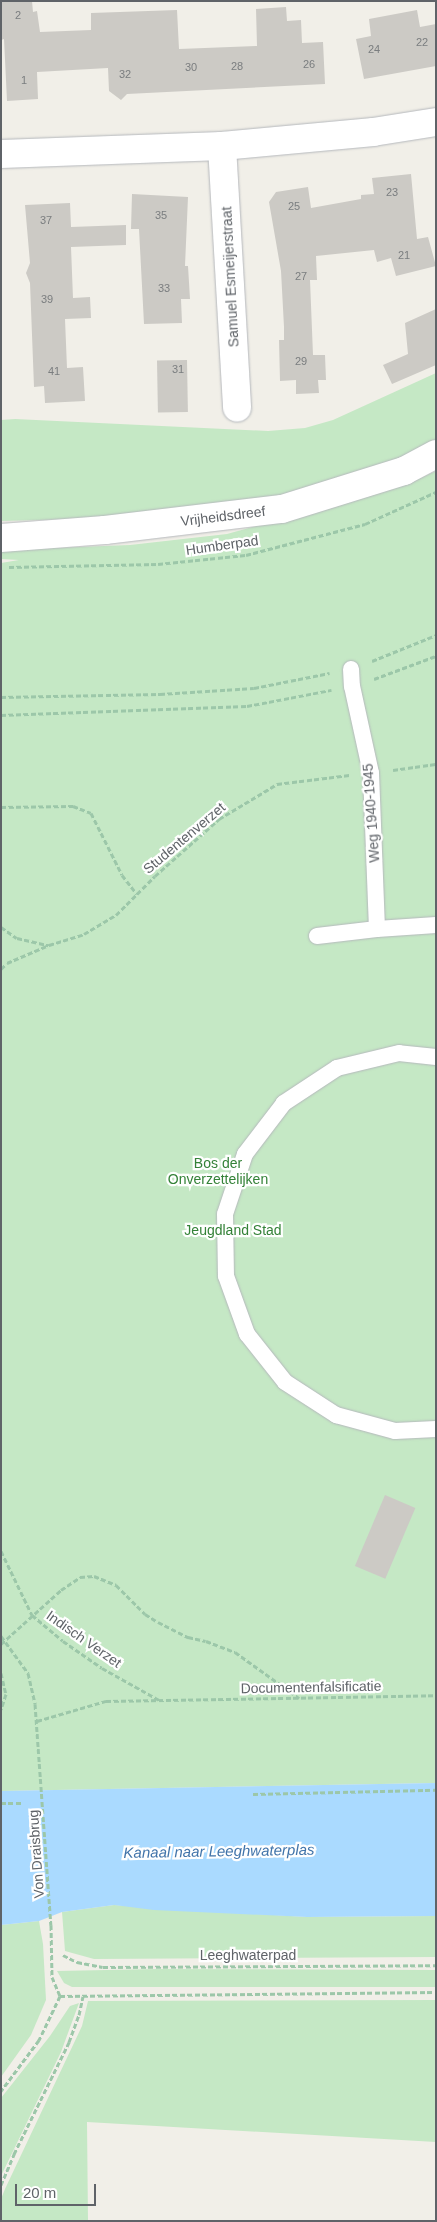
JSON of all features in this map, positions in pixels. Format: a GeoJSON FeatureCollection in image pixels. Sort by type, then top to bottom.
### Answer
{"type":"FeatureCollection","features":[{"type":"Feature","properties":{"kind":"street"},"geometry":{"type":"LineString","coordinates":[[1,154],[222,146],[373,132],[436,122]]}},
{"type":"Feature","properties":{"kind":"street","name":"Samuel Esmeijerstraat"},"geometry":{"type":"LineString","coordinates":[[222,146],[237,408]]}},
{"type":"Feature","properties":{"kind":"street","name":"Vrijheidsdreef"},"geometry":{"type":"LineString","coordinates":[[1,538],[106,530],[282,509],[404,471],[436,454]]}},
{"type":"Feature","properties":{"kind":"lane","name":"Weg 1940-1945"},"geometry":{"type":"LineString","coordinates":[[351,669],[352,686],[371,772],[377,929]]}},
{"type":"Feature","properties":{"kind":"lane"},"geometry":{"type":"LineString","coordinates":[[317,936],[436,925]]}},
{"type":"Feature","properties":{"kind":"lane"},"geometry":{"type":"LineString","coordinates":[[436,1057],[399,1053],[337,1068],[284,1103],[245,1154],[225,1214],[226,1276],[247,1334],[284,1382],[336,1416],[395,1431],[436,1429]]}},
{"type":"Feature","properties":{"kind":"path","name":"Humberpad"},"geometry":{"type":"LineString","coordinates":[[1,568],[158,564],[246,556],[365,524],[436,492]]}},
{"type":"Feature","properties":{"kind":"path"},"geometry":{"type":"LineString","coordinates":[[1,697],[160,694],[254,688],[351,669],[436,635]]}},
{"type":"Feature","properties":{"kind":"path"},"geometry":{"type":"LineString","coordinates":[[1,715],[248,706],[352,686],[436,656]]}},
{"type":"Feature","properties":{"kind":"path","name":"Studentenverzet"},"geometry":{"type":"LineString","coordinates":[[1,969],[7,963],[49,945],[84,934],[116,915],[219,819],[277,784],[436,764]]}},
{"type":"Feature","properties":{"kind":"path"},"geometry":{"type":"LineString","coordinates":[[1,807],[73,806],[92,813],[118,868],[137,894]]}},
{"type":"Feature","properties":{"kind":"path"},"geometry":{"type":"LineString","coordinates":[[1,927],[17,938],[49,945]]}},
{"type":"Feature","properties":{"kind":"path","name":"Indisch Verzet"},"geometry":{"type":"LineString","coordinates":[[1,1551],[32,1615],[63,1641],[102,1668],[160,1700]]}},
{"type":"Feature","properties":{"kind":"path"},"geometry":{"type":"LineString","coordinates":[[1,1644],[61,1590],[80,1577],[94,1576],[116,1585],[145,1614],[158,1622],[188,1638],[206,1641],[235,1652],[299,1698]]}},
{"type":"Feature","properties":{"kind":"path","name":"Von Draisbrug"},"geometry":{"type":"LineString","coordinates":[[1,1636],[6,1640],[28,1673],[37,1722],[51,1924],[52,1977],[60,1996]]}},
{"type":"Feature","properties":{"kind":"path"},"geometry":{"type":"LineString","coordinates":[[1,1673],[6,1694],[1,1709]]}},
{"type":"Feature","properties":{"kind":"path","name":"Documentenfalsificatie"},"geometry":{"type":"LineString","coordinates":[[37,1722],[106,1701],[436,1695]]}},
{"type":"Feature","properties":{"kind":"path"},"geometry":{"type":"LineString","coordinates":[[252,1794],[436,1790]]}},
{"type":"Feature","properties":{"kind":"path"},"geometry":{"type":"LineString","coordinates":[[1,1803],[20,1803]]}},
{"type":"Feature","properties":{"kind":"path","name":"Leeghwaterpad"},"geometry":{"type":"LineString","coordinates":[[63,1955],[77,1962],[103,1967],[436,1965]]}},
{"type":"Feature","properties":{"kind":"path"},"geometry":{"type":"LineString","coordinates":[[1,2091],[39,2040],[60,1996],[436,1992]]}},
{"type":"Feature","properties":{"kind":"path"},"geometry":{"type":"LineString","coordinates":[[1,2185],[14,2154],[69,2042],[80,2015],[84,1996]]}},
{"type":"Feature","properties":{"kind":"green space"},"geometry":{"type":"Polygon","coordinates":[[[436,373],[436,445],[370,475],[264,504],[118,518],[1,521],[1,420],[15,419],[268,431],[305,428],[333,420],[436,373]]]}},
{"type":"Feature","properties":{"kind":"green space","name":"Bos der Onverzettelijken"},"geometry":{"type":"Polygon","coordinates":[[[436,471],[436,1783],[1,1791],[1,563],[19,560],[1,559],[1,550],[130,545],[227,534],[405,485],[436,471]]]}},
{"type":"Feature","properties":{"kind":"green space"},"geometry":{"type":"Polygon","coordinates":[[[114,1905],[307,1917],[436,1916],[436,1957],[94,1959],[65,1951],[62,1912],[114,1905]]]}},
{"type":"Feature","properties":{"kind":"green space"},"geometry":{"type":"Polygon","coordinates":[[[39,1921],[43,1944],[46,2000],[31,2035],[1,2077],[1,1925],[39,1921]]]}},
{"type":"Feature","properties":{"kind":"green space"},"geometry":{"type":"Polygon","coordinates":[[[157,1969],[436,1970],[436,1987],[72,1987],[64,1983],[57,1971],[157,1969]]]}},
{"type":"Feature","properties":{"kind":"green space"},"geometry":{"type":"Polygon","coordinates":[[[436,2000],[436,2142],[87,2122],[88,2221],[1,2221],[1,2199],[82,2026],[88,2001],[436,2000]]]}},
{"type":"Feature","properties":{"kind":"green space"},"geometry":{"type":"Polygon","coordinates":[[[79,2003],[61,2052],[1,2176],[1,2098],[50,2036],[70,2006],[79,2003]]]}},
{"type":"Feature","properties":{"kind":"water","name":"Kanaal naar Leeghwaterplas"},"geometry":{"type":"Polygon","coordinates":[[[436,1783],[436,1916],[307,1917],[154,1910],[114,1905],[62,1912],[39,1921],[1,1925],[1,1791],[436,1783]]]}},
{"type":"Feature","properties":{"kind":"building"},"geometry":{"type":"Polygon","coordinates":[[[1,1],[32,1],[33,12],[37,11],[40,32],[91,30],[91,13],[177,10],[179,49],[257,46],[256,9],[286,7],[287,21],[301,20],[302,43],[323,42],[325,84],[127,94],[121,100],[109,91],[108,68],[37,72],[38,99],[7,101],[4,39],[1,40],[1,1]]]}},
{"type":"Feature","properties":{"kind":"building"},"geometry":{"type":"Polygon","coordinates":[[[417,10],[420,27],[436,24],[436,66],[364,79],[356,39],[371,36],[369,19],[417,10]]]}},
{"type":"Feature","properties":{"kind":"building"},"geometry":{"type":"Polygon","coordinates":[[[411,174],[417,239],[428,237],[436,266],[396,276],[391,258],[377,262],[374,250],[316,256],[317,280],[310,280],[313,355],[325,355],[326,380],[318,380],[319,393],[296,394],[296,380],[280,381],[279,340],[284,340],[281,271],[269,202],[276,192],[308,187],[311,208],[361,199],[361,195],[374,194],[372,178],[411,174]]]}},
{"type":"Feature","properties":{"kind":"building"},"geometry":{"type":"Polygon","coordinates":[[[132,194],[188,197],[185,266],[188,266],[190,299],[181,299],[182,323],[144,324],[139,229],[131,229],[132,194]]]}},
{"type":"Feature","properties":{"kind":"building"},"geometry":{"type":"Polygon","coordinates":[[[70,203],[71,227],[126,225],[126,245],[71,247],[73,298],[90,297],[91,318],[65,319],[67,368],[83,367],[85,401],[45,403],[44,386],[34,387],[30,283],[26,273],[30,263],[25,205],[70,203]]]}},
{"type":"Feature","properties":{"kind":"building"},"geometry":{"type":"Polygon","coordinates":[[[436,309],[436,365],[392,384],[383,365],[408,354],[405,323],[436,309]]]}},
{"type":"Feature","properties":{"kind":"building"},"geometry":{"type":"Polygon","coordinates":[[[187,360],[188,412],[158,413],[157,361],[187,360]]]}},
{"type":"Feature","properties":{"kind":"building"},"geometry":{"type":"Polygon","coordinates":[[[385,1495],[415,1508],[385,1579],[355,1566],[385,1495]]]}},
{"type":"Feature","properties":{"kind":"park label","name":"Jeugdland Stad"},"geometry":{"type":"Point","coordinates":[233,1230]}}]}
